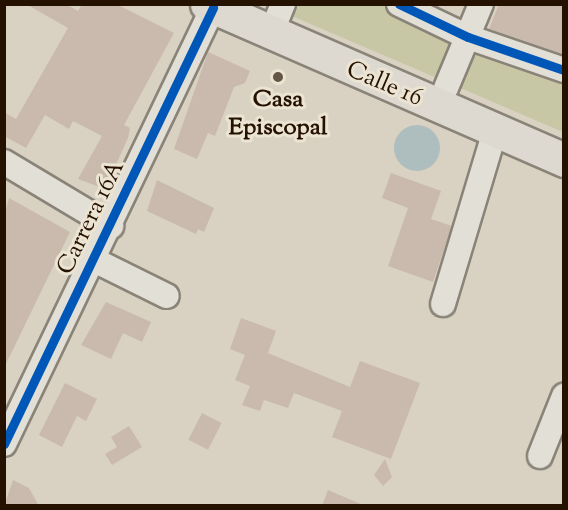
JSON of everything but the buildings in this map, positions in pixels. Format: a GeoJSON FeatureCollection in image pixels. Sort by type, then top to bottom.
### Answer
{"type":"FeatureCollection","features":[{"type":"Feature","properties":{"kind":"highway","name":"Calle 16"},"geometry":{"type":"LineString","coordinates":[[210,6],[271,16],[564,138]]}},
{"type":"Feature","properties":{"kind":"highway","name":"Calle 16"},"geometry":{"type":"LineString","coordinates":[[271,16],[495,131],[564,160]]}},
{"type":"Feature","properties":{"kind":"street"},"geometry":{"type":"LineString","coordinates":[[399,4],[468,37],[564,70]]}},
{"type":"Feature","properties":{"kind":"street"},"geometry":{"type":"LineString","coordinates":[[446,88],[481,4]]}},
{"type":"Feature","properties":{"kind":"street","name":"Carrera 16A"},"geometry":{"type":"LineString","coordinates":[[4,444],[111,226],[210,6]]}},
{"type":"Feature","properties":{"kind":"street"},"geometry":{"type":"LineString","coordinates":[[443,304],[495,131]]}},
{"type":"Feature","properties":{"kind":"street"},"geometry":{"type":"LineString","coordinates":[[4,162],[111,226]]}},
{"type":"Feature","properties":{"kind":"street"},"geometry":{"type":"LineString","coordinates":[[94,260],[167,296]]}},
{"type":"Feature","properties":{"kind":"street"},"geometry":{"type":"LineString","coordinates":[[540,456],[564,396]]}},
{"type":"Feature","properties":{"kind":"green space"},"geometry":{"type":"Polygon","coordinates":[[[290,5],[389,5],[563,75],[563,132],[287,14],[290,5]]]}},
{"type":"Feature","properties":{"kind":"shaded area"},"geometry":{"type":"Polygon","coordinates":[[[417,125],[433,132],[440,148],[433,164],[417,171],[401,164],[394,148],[401,132],[417,125]]]}},
{"type":"Feature","properties":{"kind":"cycle path"},"geometry":{"type":"LineString","coordinates":[[399,4],[468,37],[564,70]]}},
{"type":"Feature","properties":{"kind":"cycle path"},"geometry":{"type":"LineString","coordinates":[[4,444],[213,7]]}},
{"type":"Feature","properties":{"kind":"place","name":"Casa Episcopal"},"geometry":{"type":"Point","coordinates":[278,77]}}]}
